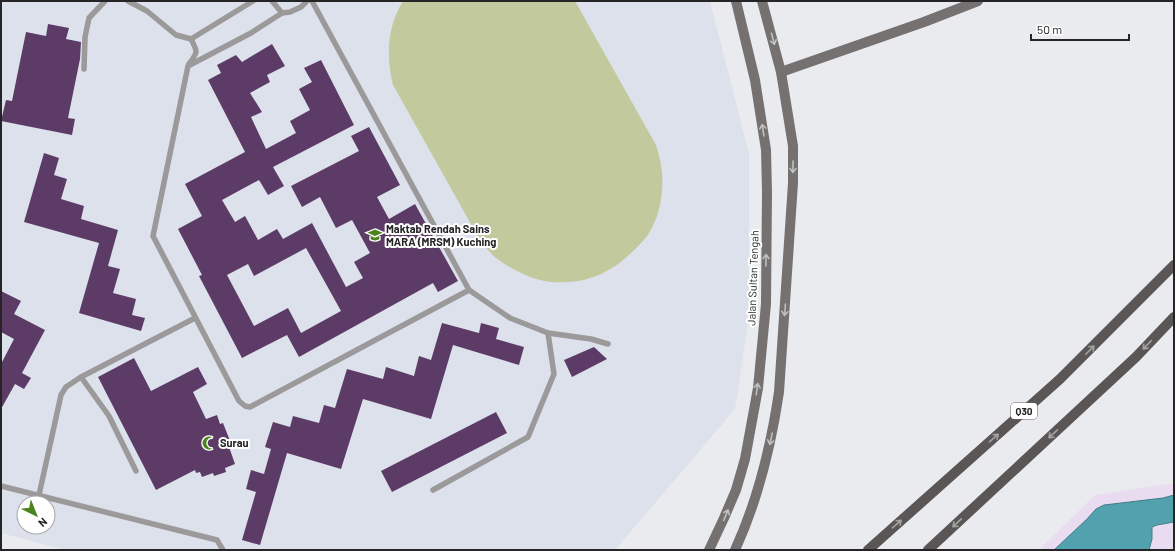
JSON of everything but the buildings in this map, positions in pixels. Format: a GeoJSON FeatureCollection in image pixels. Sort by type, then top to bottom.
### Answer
{"type":"FeatureCollection","features":[{"type":"Feature","properties":{"kind":"main road","name":"Jalan Sultan Tengah"},"geometry":{"type":"LineString","coordinates":[[708,550],[736,490],[745,458],[758,388],[766,304],[766,150],[755,80],[736,1]]}},
{"type":"Feature","properties":{"kind":"main road"},"geometry":{"type":"LineString","coordinates":[[735,550],[756,498],[775,425],[779,392],[793,183],[793,146],[781,72],[762,1]]}},
{"type":"Feature","properties":{"kind":"main road"},"geometry":{"type":"LineString","coordinates":[[781,72],[978,1]]}},
{"type":"Feature","properties":{"kind":"main road","name":"Q30"},"geometry":{"type":"LineString","coordinates":[[868,550],[1060,380],[1174,265]]}},
{"type":"Feature","properties":{"kind":"main road"},"geometry":{"type":"LineString","coordinates":[[928,550],[1136,357],[1174,317]]}},
{"type":"Feature","properties":{"kind":"lane"},"geometry":{"type":"LineString","coordinates":[[84,69],[85,36],[89,18],[105,1]]}},
{"type":"Feature","properties":{"kind":"lane"},"geometry":{"type":"LineString","coordinates":[[128,1],[147,11],[176,35],[191,39],[253,1]]}},
{"type":"Feature","properties":{"kind":"lane"},"geometry":{"type":"LineString","coordinates":[[272,1],[282,13]]}},
{"type":"Feature","properties":{"kind":"lane"},"geometry":{"type":"LineString","coordinates":[[188,66],[251,32],[282,13],[290,12],[301,7],[307,1]]}},
{"type":"Feature","properties":{"kind":"lane"},"geometry":{"type":"LineString","coordinates":[[312,1],[469,290],[510,318],[548,334],[591,339],[608,344]]}},
{"type":"Feature","properties":{"kind":"lane"},"geometry":{"type":"LineString","coordinates":[[191,39],[196,49],[196,55],[188,66],[153,236],[239,401],[245,406],[250,407],[469,290]]}},
{"type":"Feature","properties":{"kind":"lane"},"geometry":{"type":"LineString","coordinates":[[1,486],[39,495],[61,395],[66,387],[81,376],[196,318]]}},
{"type":"Feature","properties":{"kind":"lane"},"geometry":{"type":"LineString","coordinates":[[433,490],[528,437],[554,374],[548,334]]}},
{"type":"Feature","properties":{"kind":"lane"},"geometry":{"type":"LineString","coordinates":[[81,376],[109,416],[136,471]]}},
{"type":"Feature","properties":{"kind":"lane"},"geometry":{"type":"LineString","coordinates":[[56,499],[217,540],[223,550]]}},
{"type":"Feature","properties":{"kind":"shaded area","name":"Maktab Rendah Sains MARA (MRSM) Kuching"},"geometry":{"type":"Polygon","coordinates":[[[1,1],[710,1],[749,154],[749,316],[735,409],[615,550],[65,550],[1,533],[1,1]]]}},
{"type":"Feature","properties":{"kind":"shaded area"},"geometry":{"type":"Polygon","coordinates":[[[1174,483],[1174,550],[1039,550],[1095,495],[1174,483]]]}},
{"type":"Feature","properties":{"kind":"green space"},"geometry":{"type":"Polygon","coordinates":[[[403,1],[575,1],[656,145],[660,158],[662,192],[657,216],[648,235],[624,259],[605,272],[586,279],[571,282],[551,282],[536,279],[508,266],[494,256],[481,242],[393,85],[389,63],[389,42],[394,21],[403,1]]]}},
{"type":"Feature","properties":{"kind":"water"},"geometry":{"type":"Polygon","coordinates":[[[1174,495],[1174,522],[1152,527],[1152,539],[1149,550],[1054,550],[1096,509],[1104,505],[1163,498],[1174,495]]]}},
{"type":"Feature","properties":{"kind":"place","name":"Maktab Rendah Sains MARA (MRSM) Kuching"},"geometry":{"type":"Point","coordinates":[375,235]}},
{"type":"Feature","properties":{"kind":"place","name":"Surau"},"geometry":{"type":"Point","coordinates":[209,443]}}]}
